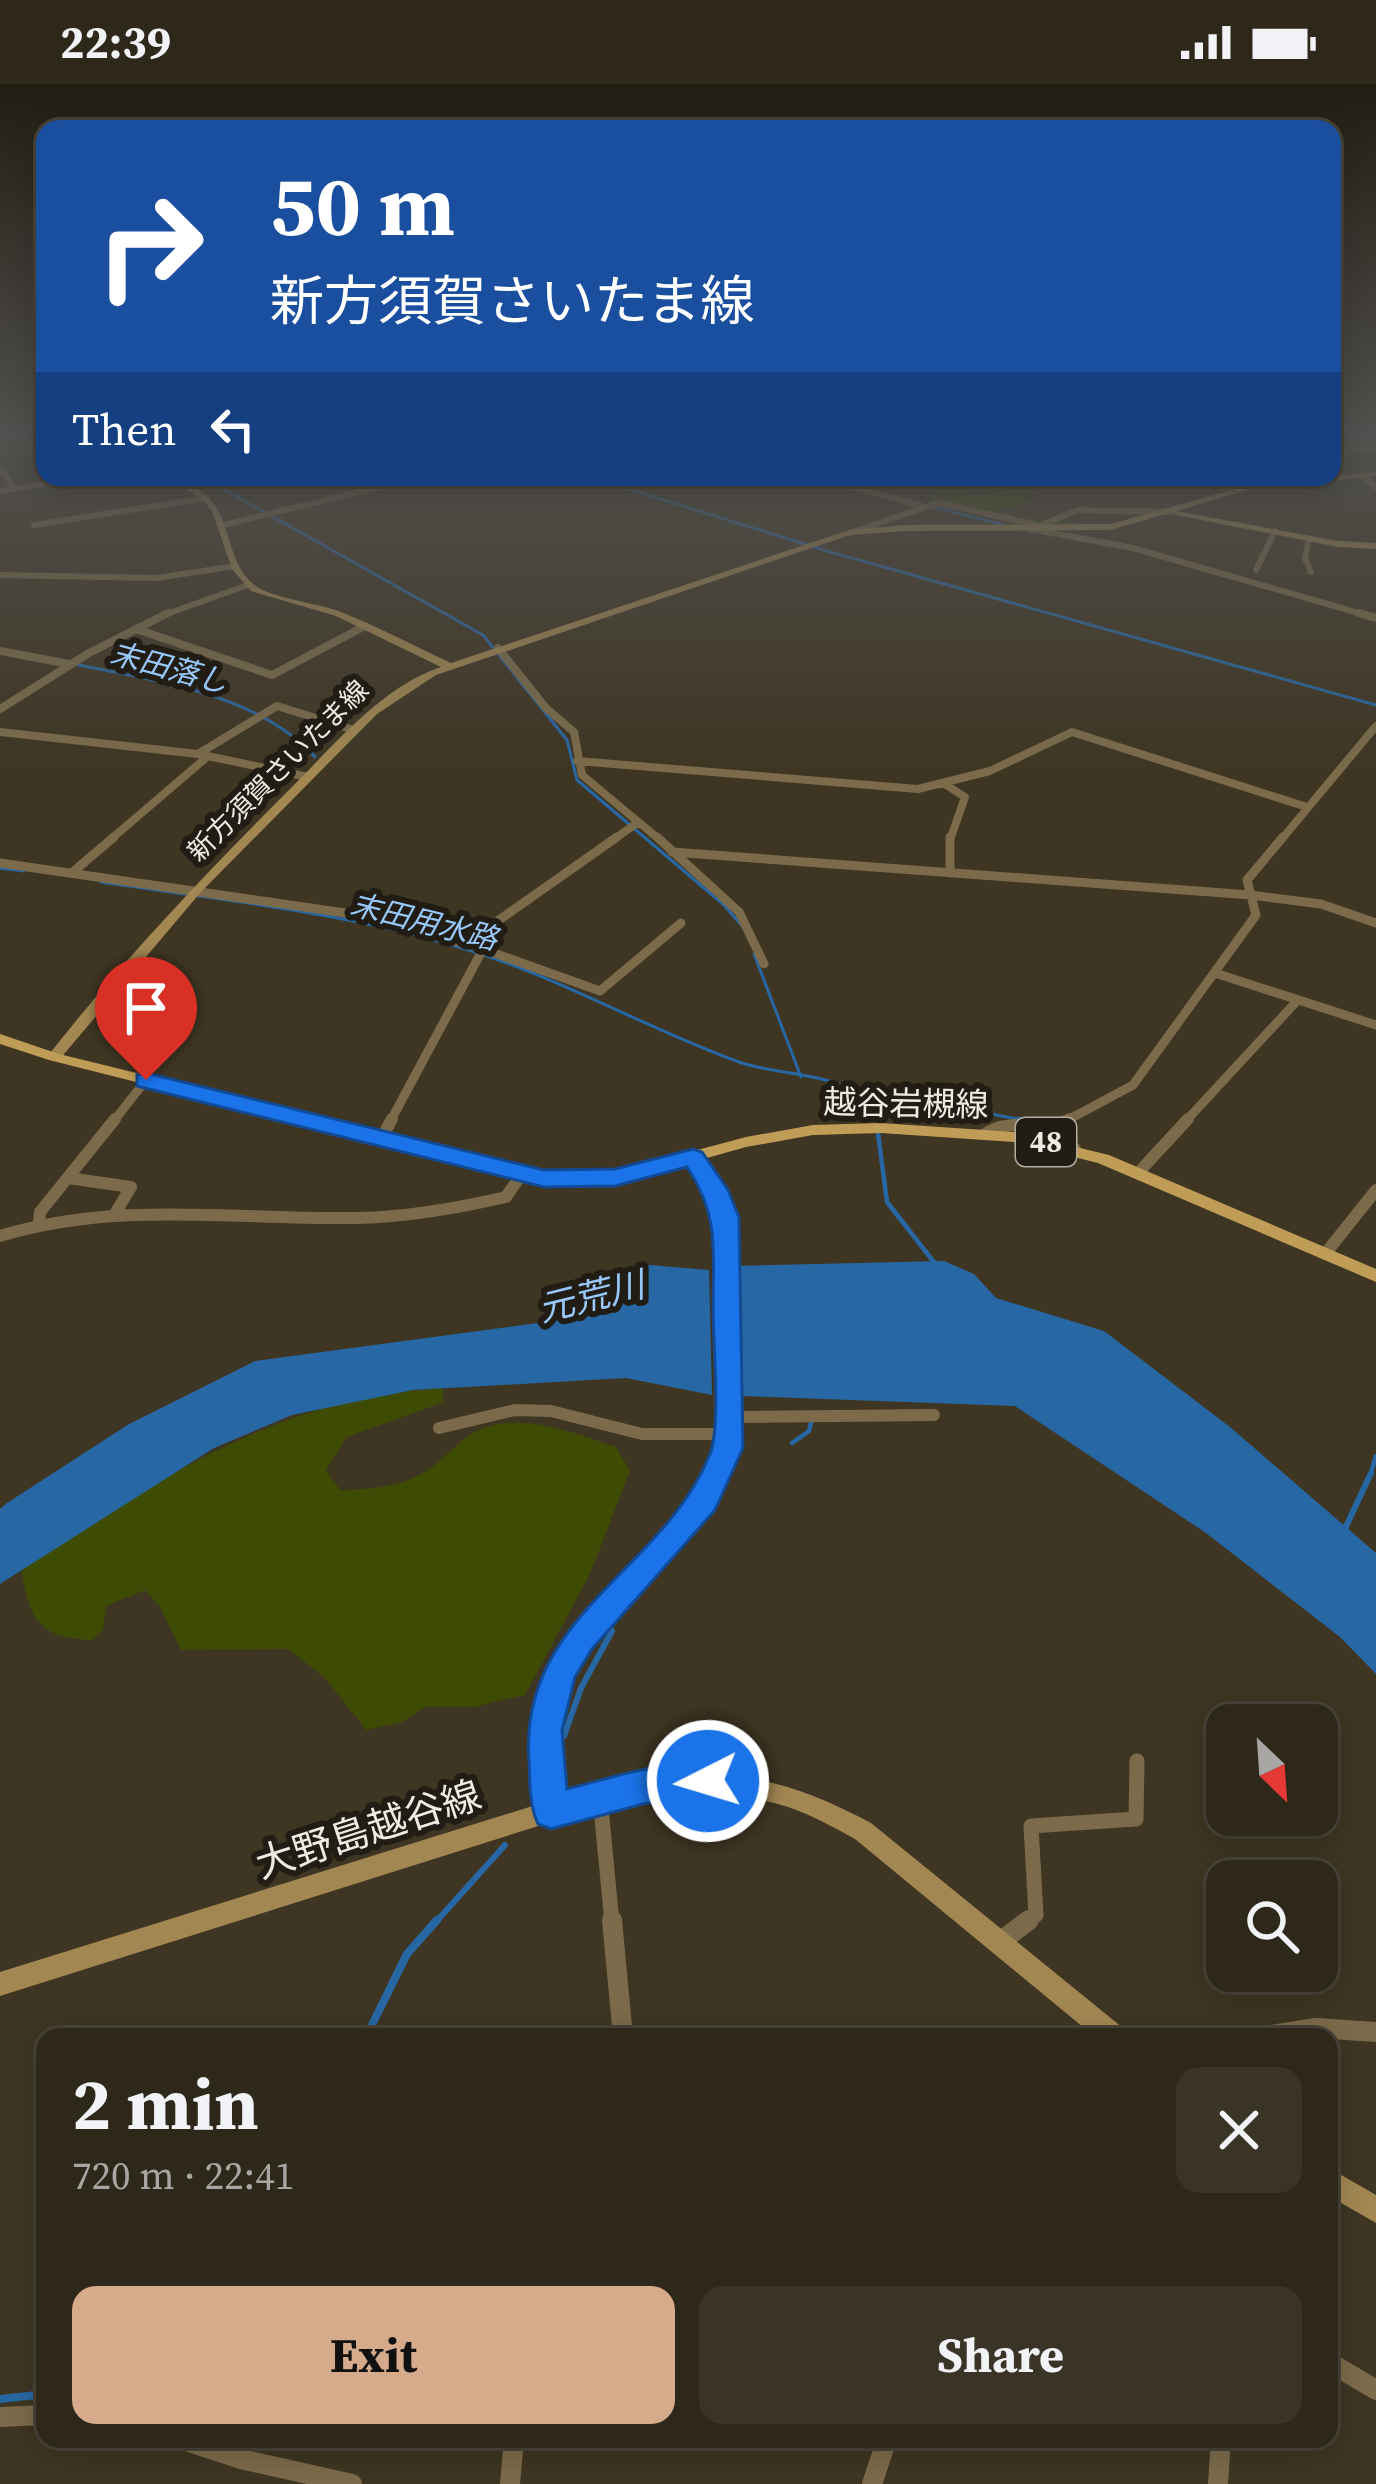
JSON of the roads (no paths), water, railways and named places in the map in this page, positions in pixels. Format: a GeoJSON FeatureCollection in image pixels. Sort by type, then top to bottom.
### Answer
{"type":"FeatureCollection","features":[{"type":"Feature","properties":{"kind":"main road"},"geometry":{"type":"LineString","coordinates":[[231,549],[248,584],[261,593],[323,608],[448,666]]}},
{"type":"Feature","properties":{"kind":"main road","name":"新方須賀さいたま線"},"geometry":{"type":"LineString","coordinates":[[54,1058],[196,890],[354,730],[398,692],[497,648],[800,549]]}},
{"type":"Feature","properties":{"kind":"main road","name":"越谷岩槻線"},"geometry":{"type":"LineString","coordinates":[[0,1039],[54,1058],[521,1175],[603,1179],[813,1130],[985,1134],[1076,1149],[1376,1276]]}},
{"type":"Feature","properties":{"kind":"main road"},"geometry":{"type":"LineString","coordinates":[[551,1811],[544,1730],[559,1672],[580,1639],[704,1501],[723,1465],[730,1420],[722,1203],[693,1157]]}},
{"type":"Feature","properties":{"kind":"main road","name":"大野島越谷線"},"geometry":{"type":"LineString","coordinates":[[0,1984],[551,1811],[643,1787],[708,1781],[758,1788],[820,1805],[862,1831],[1103,2028]]}},
{"type":"Feature","properties":{"kind":"main road"},"geometry":{"type":"LineString","coordinates":[[1338,2187],[1376,2210]]}},
{"type":"Feature","properties":{"kind":"street"},"geometry":{"type":"LineString","coordinates":[[1136,549],[1376,618]]}},
{"type":"Feature","properties":{"kind":"street"},"geometry":{"type":"LineString","coordinates":[[1256,570],[1269,549]]}},
{"type":"Feature","properties":{"kind":"street"},"geometry":{"type":"LineString","coordinates":[[1307,549],[1311,572]]}},
{"type":"Feature","properties":{"kind":"street"},"geometry":{"type":"LineString","coordinates":[[0,575],[150,578],[236,566]]}},
{"type":"Feature","properties":{"kind":"street"},"geometry":{"type":"LineString","coordinates":[[0,709],[134,628],[197,599],[248,584]]}},
{"type":"Feature","properties":{"kind":"street"},"geometry":{"type":"LineString","coordinates":[[134,628],[272,675],[364,626]]}},
{"type":"Feature","properties":{"kind":"street"},"geometry":{"type":"LineString","coordinates":[[497,648],[546,708],[574,732],[582,775],[608,792],[739,912],[764,964]]}},
{"type":"Feature","properties":{"kind":"street"},"geometry":{"type":"LineString","coordinates":[[0,651],[70,664]]}},
{"type":"Feature","properties":{"kind":"street"},"geometry":{"type":"LineString","coordinates":[[272,675],[278,706]]}},
{"type":"Feature","properties":{"kind":"street"},"geometry":{"type":"LineString","coordinates":[[278,706],[354,730]]}},
{"type":"Feature","properties":{"kind":"street"},"geometry":{"type":"LineString","coordinates":[[74,872],[202,756],[278,706]]}},
{"type":"Feature","properties":{"kind":"street"},"geometry":{"type":"LineString","coordinates":[[985,1134],[995,1126],[1054,1126],[1133,1084],[1256,916],[1247,880],[1376,726]]}},
{"type":"Feature","properties":{"kind":"street"},"geometry":{"type":"LineString","coordinates":[[578,761],[898,790],[990,771],[1072,732],[1307,807]]}},
{"type":"Feature","properties":{"kind":"street"},"geometry":{"type":"LineString","coordinates":[[0,733],[202,756],[308,777]]}},
{"type":"Feature","properties":{"kind":"street"},"geometry":{"type":"LineString","coordinates":[[944,783],[965,797],[950,832],[950,873]]}},
{"type":"Feature","properties":{"kind":"street"},"geometry":{"type":"LineString","coordinates":[[465,944],[637,823]]}},
{"type":"Feature","properties":{"kind":"street"},"geometry":{"type":"LineString","coordinates":[[672,852],[1251,895],[1321,904],[1376,923]]}},
{"type":"Feature","properties":{"kind":"street"},"geometry":{"type":"LineString","coordinates":[[0,863],[352,914],[483,949],[600,991],[681,922]]}},
{"type":"Feature","properties":{"kind":"street"},"geometry":{"type":"LineString","coordinates":[[381,1139],[483,949]]}},
{"type":"Feature","properties":{"kind":"street"},"geometry":{"type":"LineString","coordinates":[[1215,973],[1376,1025]]}},
{"type":"Feature","properties":{"kind":"street"},"geometry":{"type":"LineString","coordinates":[[1138,1173],[1296,1002]]}},
{"type":"Feature","properties":{"kind":"street"},"geometry":{"type":"LineString","coordinates":[[39,1222],[40,1212],[146,1080]]}},
{"type":"Feature","properties":{"kind":"street"},"geometry":{"type":"LineString","coordinates":[[1054,1126],[1076,1149]]}},
{"type":"Feature","properties":{"kind":"street"},"geometry":{"type":"LineString","coordinates":[[0,1236],[39,1222],[116,1212],[361,1218],[506,1197],[521,1175]]}},
{"type":"Feature","properties":{"kind":"street"},"geometry":{"type":"LineString","coordinates":[[68,1178],[131,1187],[116,1212]]}},
{"type":"Feature","properties":{"kind":"street"},"geometry":{"type":"LineString","coordinates":[[1325,1254],[1376,1190]]}},
{"type":"Feature","properties":{"kind":"street"},"geometry":{"type":"LineString","coordinates":[[439,1428],[515,1410],[551,1411],[642,1434],[819,1412],[934,1414]]}},
{"type":"Feature","properties":{"kind":"street"},"geometry":{"type":"LineString","coordinates":[[1000,1942],[1036,1915],[1031,1826],[1136,1819],[1137,1761]]}},
{"type":"Feature","properties":{"kind":"street"},"geometry":{"type":"LineString","coordinates":[[600,1797],[622,2028]]}},
{"type":"Feature","properties":{"kind":"street"},"geometry":{"type":"LineString","coordinates":[[1338,2029],[1376,2032]]}},
{"type":"Feature","properties":{"kind":"street"},"geometry":{"type":"LineString","coordinates":[[1338,2367],[1376,2390]]}},
{"type":"Feature","properties":{"kind":"street"},"geometry":{"type":"LineString","coordinates":[[0,2417],[36,2415]]}},
{"type":"Feature","properties":{"kind":"street"},"geometry":{"type":"LineString","coordinates":[[207,2448],[352,2484]]}},
{"type":"Feature","properties":{"kind":"street"},"geometry":{"type":"LineString","coordinates":[[509,2484],[513,2448]]}},
{"type":"Feature","properties":{"kind":"street"},"geometry":{"type":"LineString","coordinates":[[872,2484],[884,2448]]}},
{"type":"Feature","properties":{"kind":"street"},"geometry":{"type":"LineString","coordinates":[[1218,2484],[1220,2448]]}},
{"type":"Feature","properties":{"kind":"water"},"geometry":{"type":"Polygon","coordinates":[[[944,1261],[974,1274],[996,1298],[1104,1331],[1230,1427],[1376,1553],[1376,1674],[1340,1637],[1206,1533],[1015,1406],[740,1396],[734,1266],[944,1261]]]}},
{"type":"Feature","properties":{"kind":"water"},"geometry":{"type":"Polygon","coordinates":[[[638,1264],[709,1270],[712,1395],[626,1378],[413,1390],[292,1415],[214,1448],[0,1584],[0,1509],[129,1424],[255,1361],[560,1320],[599,1307],[638,1264]]]}},
{"type":"Feature","properties":{"kind":"waterway"},"geometry":{"type":"LineString","coordinates":[[330,549],[483,635],[567,740],[577,780],[724,905],[743,927]]}},
{"type":"Feature","properties":{"kind":"waterway"},"geometry":{"type":"LineString","coordinates":[[821,549],[1376,705]]}},
{"type":"Feature","properties":{"kind":"waterway","name":"末田落し"},"geometry":{"type":"LineString","coordinates":[[74,664],[171,684],[235,704],[291,735],[315,757]]}},
{"type":"Feature","properties":{"kind":"waterway","name":"末田用水路"},"geometry":{"type":"LineString","coordinates":[[0,868],[24,871]]}},
{"type":"Feature","properties":{"kind":"waterway","name":"末田用水路"},"geometry":{"type":"LineString","coordinates":[[101,882],[296,910],[440,942],[519,968],[739,1062],[800,1075]]}},
{"type":"Feature","properties":{"kind":"waterway"},"geometry":{"type":"LineString","coordinates":[[754,954],[800,1075]]}},
{"type":"Feature","properties":{"kind":"waterway","name":"末田用水路"},"geometry":{"type":"LineString","coordinates":[[800,1075],[853,1091],[877,1118]]}},
{"type":"Feature","properties":{"kind":"waterway"},"geometry":{"type":"LineString","coordinates":[[859,1090],[1034,1122]]}},
{"type":"Feature","properties":{"kind":"waterway"},"geometry":{"type":"LineString","coordinates":[[1018,1119],[1036,1122]]}},
{"type":"Feature","properties":{"kind":"waterway"},"geometry":{"type":"LineString","coordinates":[[878,1133],[887,1202],[937,1266]]}},
{"type":"Feature","properties":{"kind":"waterway"},"geometry":{"type":"LineString","coordinates":[[792,1443],[809,1431],[812,1419]]}},
{"type":"Feature","properties":{"kind":"waterway"},"geometry":{"type":"LineString","coordinates":[[1371,1474],[1376,1456]]}},
{"type":"Feature","properties":{"kind":"waterway"},"geometry":{"type":"LineString","coordinates":[[1343,1533],[1371,1474]]}},
{"type":"Feature","properties":{"kind":"waterway"},"geometry":{"type":"LineString","coordinates":[[564,1736],[581,1688],[612,1631]]}},
{"type":"Feature","properties":{"kind":"waterway"},"geometry":{"type":"LineString","coordinates":[[435,1923],[505,1845]]}},
{"type":"Feature","properties":{"kind":"waterway"},"geometry":{"type":"LineString","coordinates":[[370,2028],[407,1954],[437,1920]]}},
{"type":"Feature","properties":{"kind":"waterway"},"geometry":{"type":"LineString","coordinates":[[0,2399],[36,2395]]}},
{"type":"Feature","properties":{"kind":"water label","name":"元荒川"},"geometry":{"type":"Point","coordinates":[591,1296]}}]}
